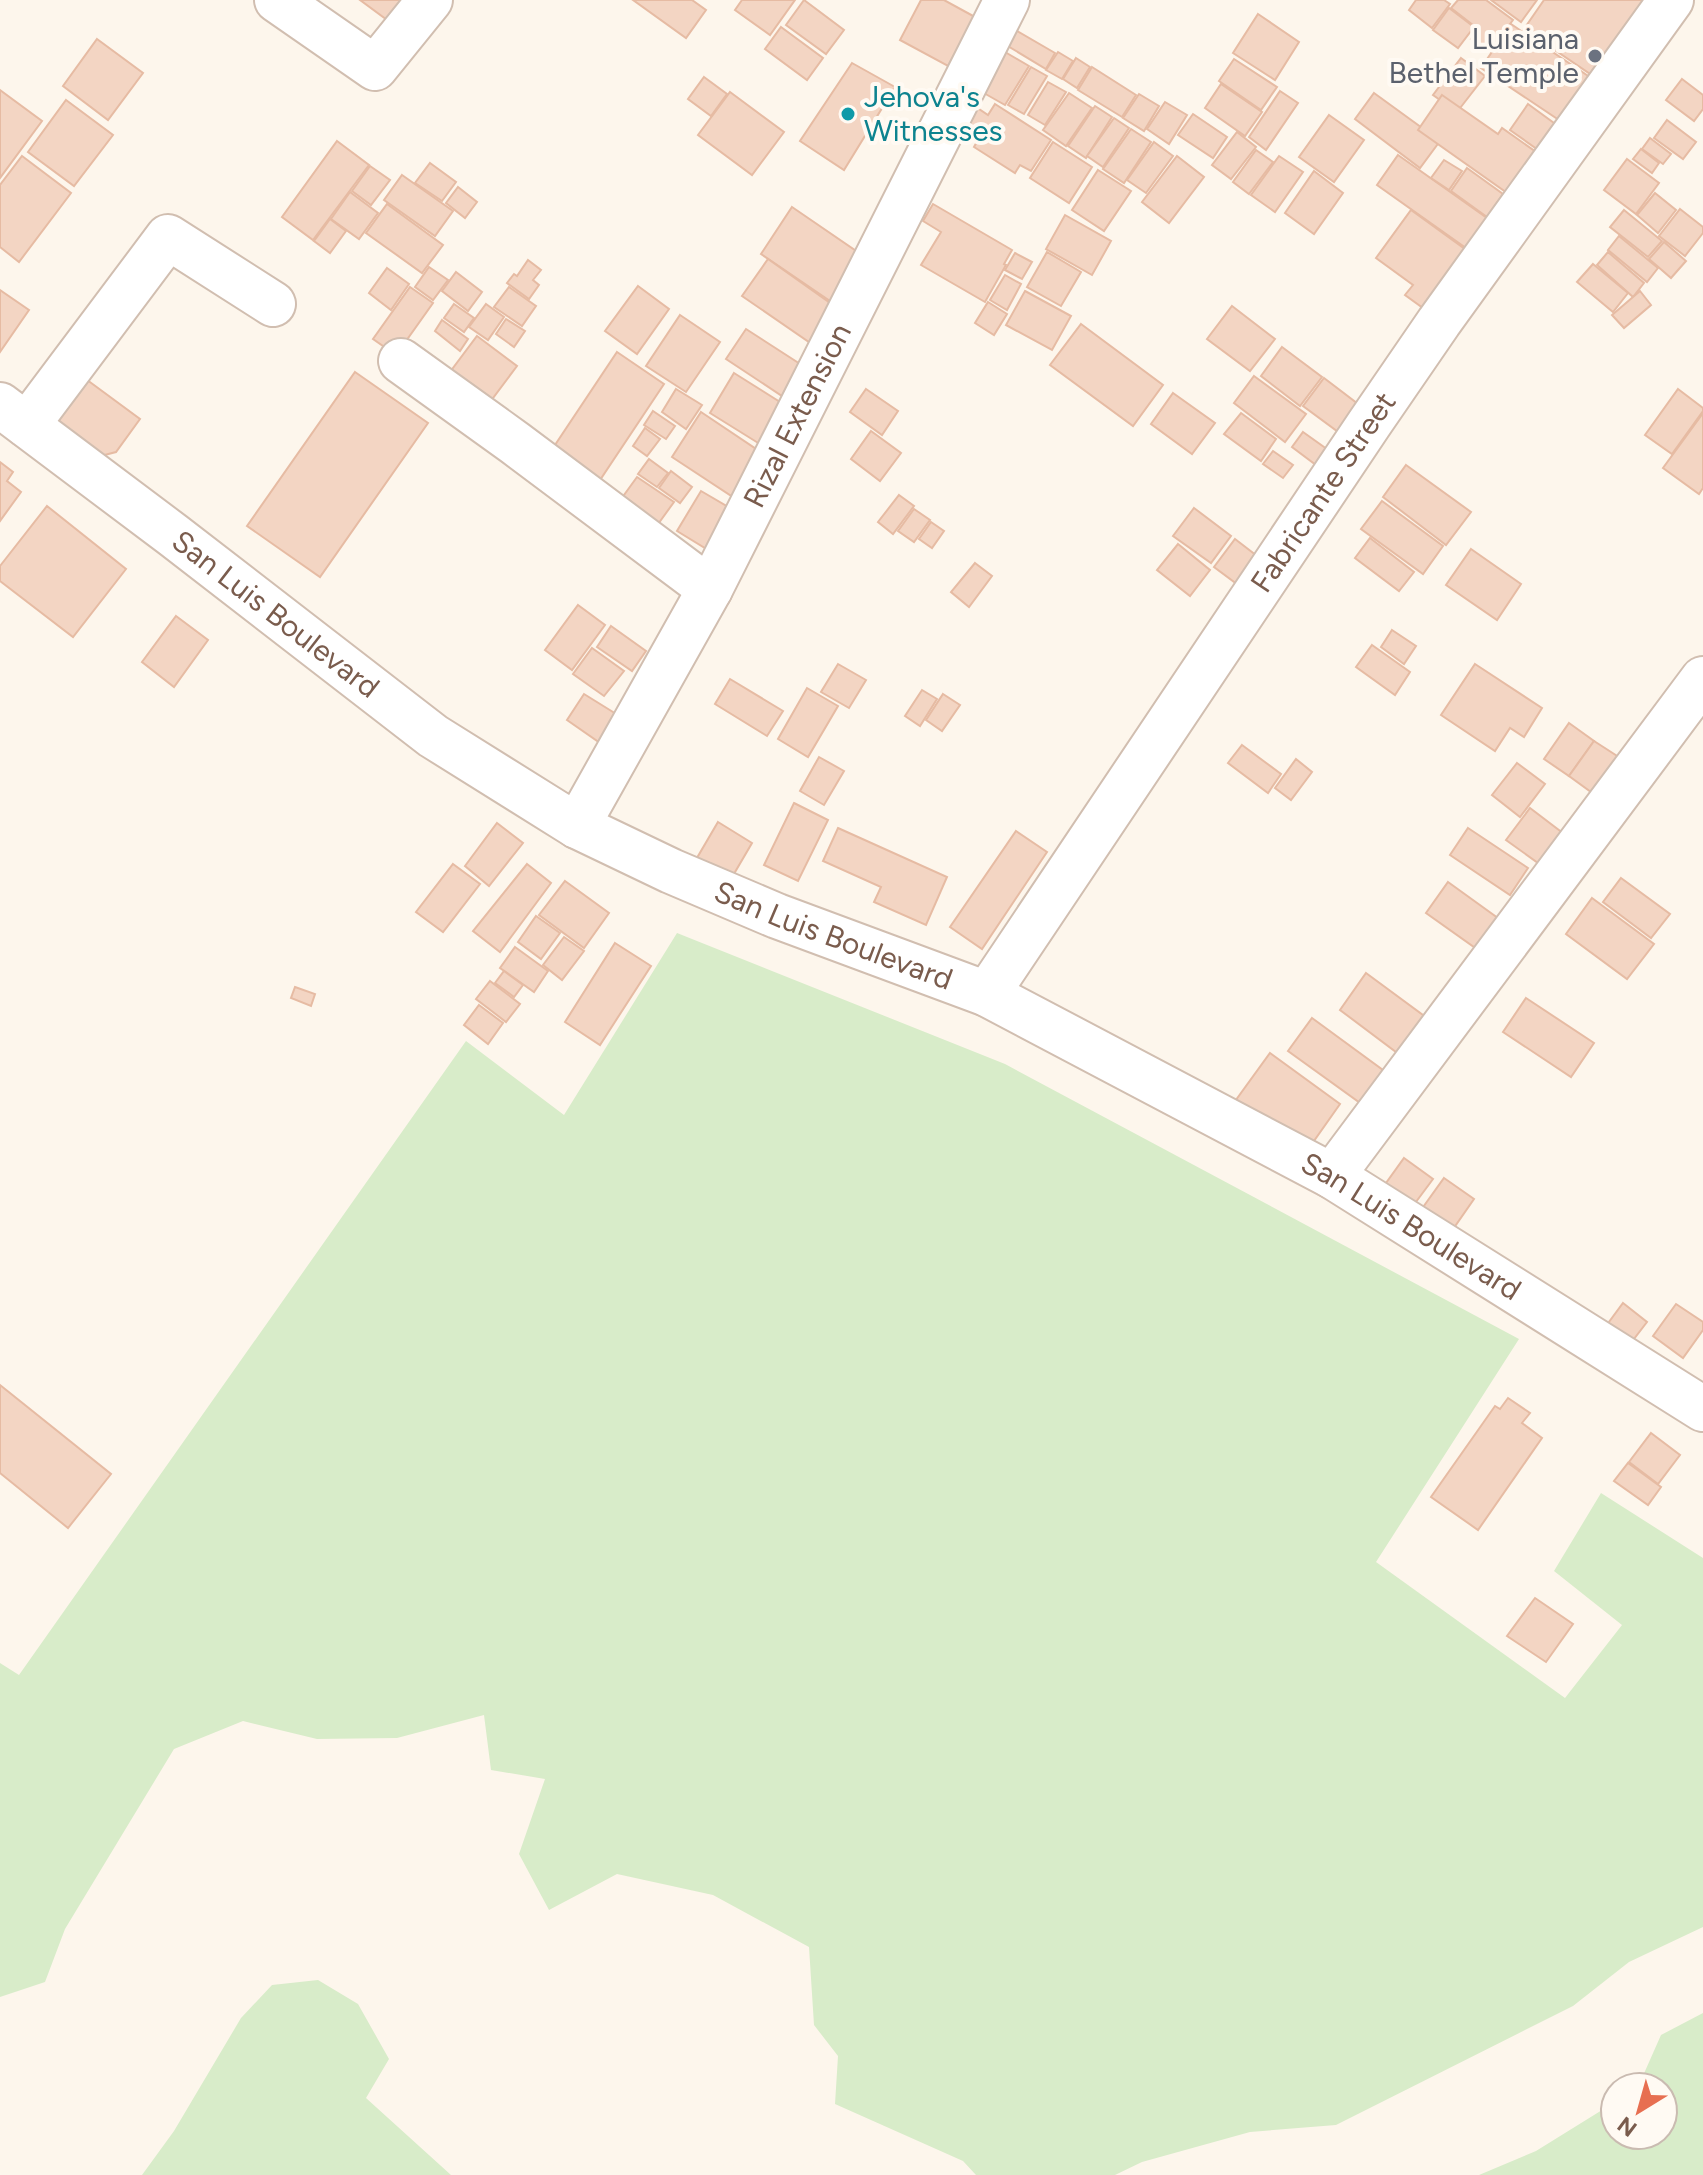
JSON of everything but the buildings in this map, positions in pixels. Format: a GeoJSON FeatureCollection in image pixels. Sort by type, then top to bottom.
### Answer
{"type":"FeatureCollection","features":[{"type":"Feature","properties":{"kind":"street"},"geometry":{"type":"LineString","coordinates":[[277,0],[375,68],[430,0]]}},
{"type":"Feature","properties":{"kind":"street","name":"Rizal Extension"},"geometry":{"type":"LineString","coordinates":[[577,826],[710,589],[1007,0]]}},
{"type":"Feature","properties":{"kind":"street","name":"Fabricante Street"},"geometry":{"type":"LineString","coordinates":[[987,994],[1385,400],[1671,0]]}},
{"type":"Feature","properties":{"kind":"street"},"geometry":{"type":"LineString","coordinates":[[13,415],[168,237],[273,304]]}},
{"type":"Feature","properties":{"kind":"street"},"geometry":{"type":"LineString","coordinates":[[401,361],[710,589]]}},
{"type":"Feature","properties":{"kind":"street","name":"San Luis Boulevard"},"geometry":{"type":"LineString","coordinates":[[13,415],[186,544],[433,736],[577,826],[671,871],[777,916],[987,994],[1332,1176],[1703,1409]]}},
{"type":"Feature","properties":{"kind":"street"},"geometry":{"type":"LineString","coordinates":[[1332,1176],[1703,679]]}},
{"type":"Feature","properties":{"kind":"green space"},"geometry":{"type":"Polygon","coordinates":[[[677,933],[1005,1064],[1519,1339],[1376,1562],[1565,1698],[1622,1625],[1554,1571],[1601,1493],[1703,1558],[1703,1927],[1629,1962],[1573,2006],[1336,2125],[1250,2132],[1142,2162],[1115,2175],[976,2175],[963,2161],[835,2104],[838,2056],[814,2025],[809,1947],[713,1895],[617,1874],[549,1910],[519,1854],[545,1779],[491,1770],[484,1715],[397,1738],[317,1739],[243,1721],[174,1749],[65,1929],[45,1982],[0,1997],[0,1663],[19,1675],[466,1041],[564,1115],[677,933]]]}},
{"type":"Feature","properties":{"kind":"green space"},"geometry":{"type":"Polygon","coordinates":[[[318,1980],[358,2004],[389,2059],[366,2098],[451,2175],[142,2175],[174,2131],[241,2018],[272,1985],[318,1980]]]}},
{"type":"Feature","properties":{"kind":"green space"},"geometry":{"type":"Polygon","coordinates":[[[1703,2013],[1703,2175],[1479,2175],[1536,2151],[1599,2112],[1599,2151],[1679,2151],[1679,2071],[1645,2071],[1661,2035],[1703,2013]]]}},
{"type":"Feature","properties":{"kind":"place","name":"Luisiana Bethel Temple"},"geometry":{"type":"Point","coordinates":[1595,56]}},
{"type":"Feature","properties":{"kind":"place","name":"Jehova's Witnesses"},"geometry":{"type":"Point","coordinates":[848,114]}}]}
